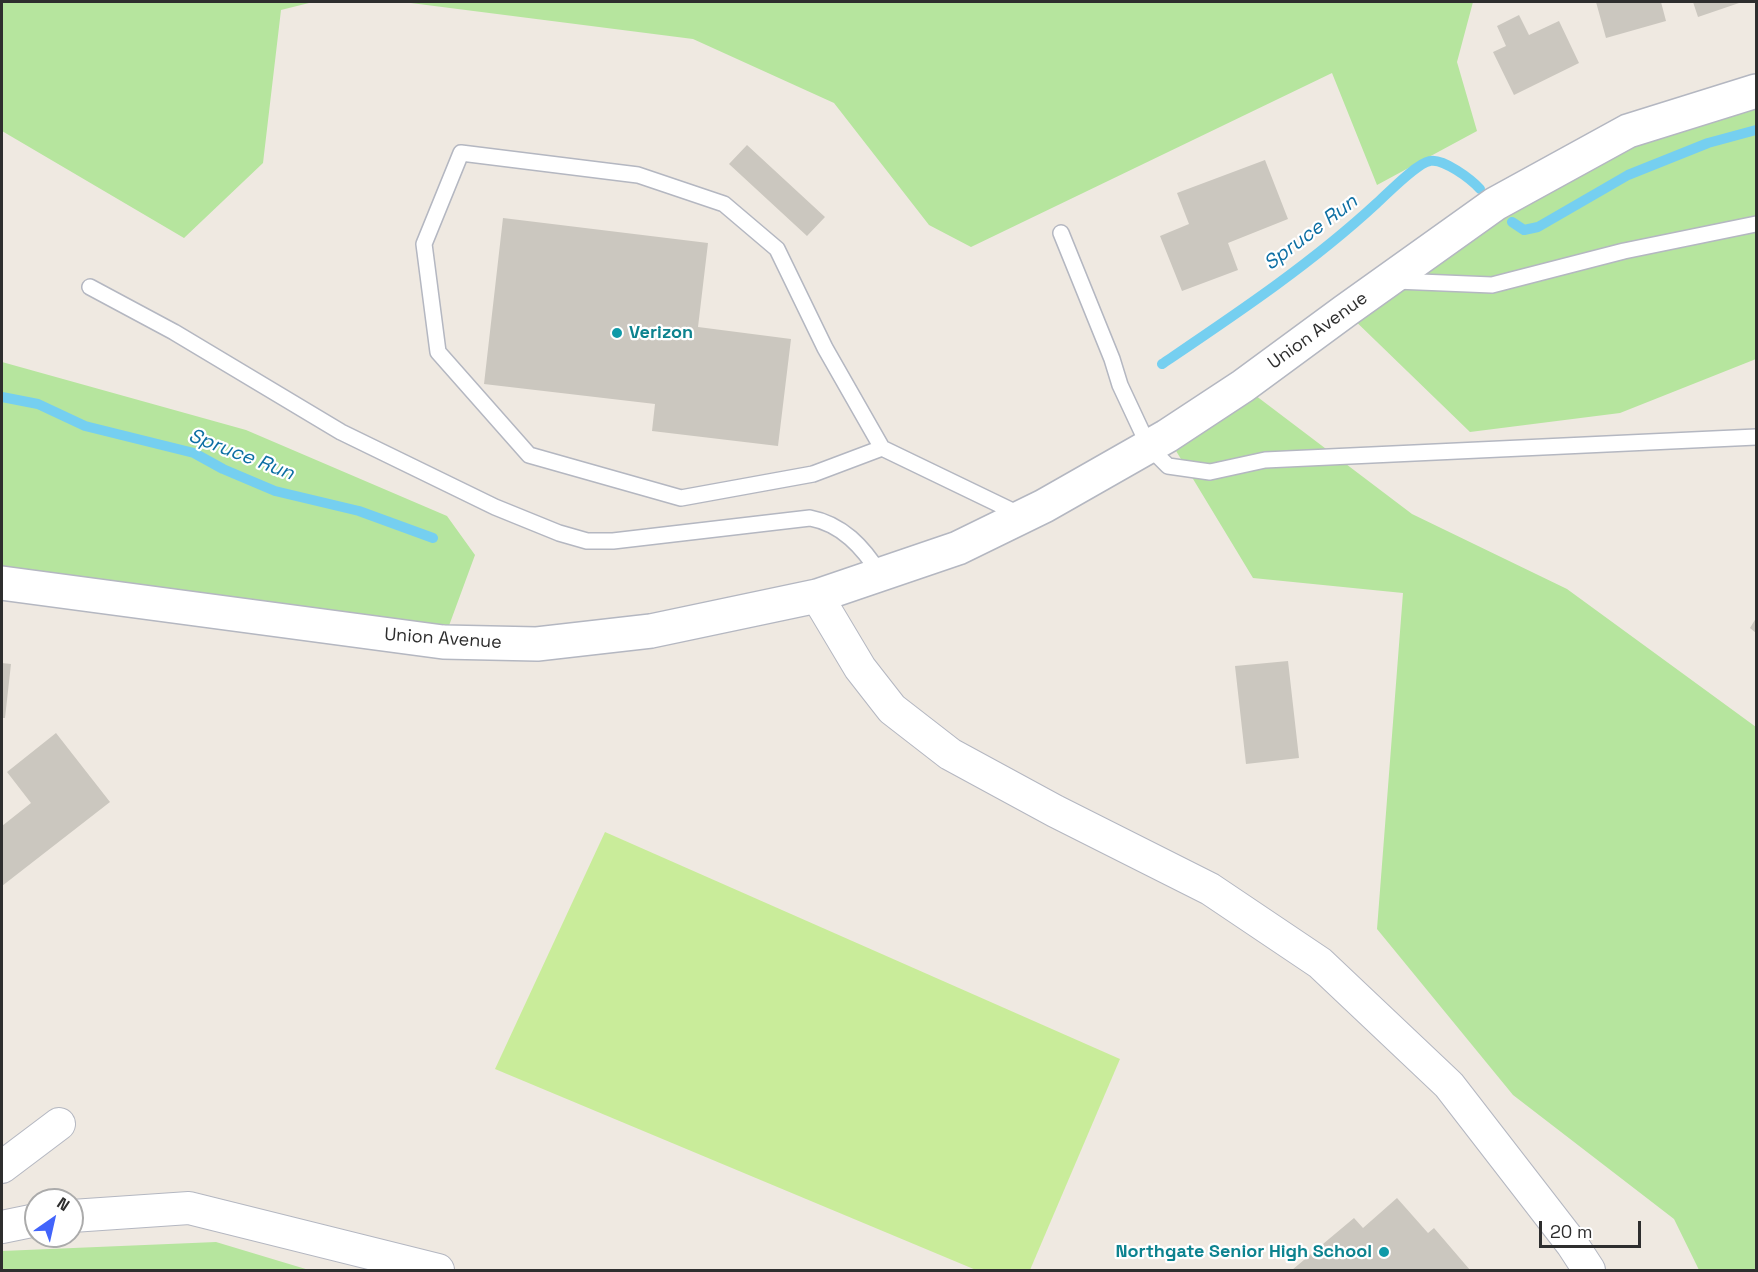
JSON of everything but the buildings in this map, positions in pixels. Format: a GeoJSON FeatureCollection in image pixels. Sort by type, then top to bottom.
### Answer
{"type":"FeatureCollection","features":[{"type":"Feature","properties":{"kind":"street","name":"Union Avenue"},"geometry":{"type":"LineString","coordinates":[[2,583],[443,642],[537,644],[651,631],[817,596],[958,548],[1023,516],[1149,447],[1243,386],[1495,204],[1628,131],[1756,91]]}},
{"type":"Feature","properties":{"kind":"street"},"geometry":{"type":"LineString","coordinates":[[817,596],[860,668],[892,709],[950,754],[1055,811],[1210,889],[1320,963],[1449,1085],[1572,1244],[1589,1270]]}},
{"type":"Feature","properties":{"kind":"street"},"geometry":{"type":"LineString","coordinates":[[2,1167],[59,1124]]}},
{"type":"Feature","properties":{"kind":"street"},"geometry":{"type":"LineString","coordinates":[[84,1215],[189,1208],[438,1270]]}},
{"type":"Feature","properties":{"kind":"street"},"geometry":{"type":"LineString","coordinates":[[2,1227],[24,1223]]}},
{"type":"Feature","properties":{"kind":"lane"},"geometry":{"type":"LineString","coordinates":[[882,447],[813,474],[681,498],[529,455],[438,352],[424,244],[461,153],[638,175],[724,204],[777,249],[825,348],[882,447],[1023,516]]}},
{"type":"Feature","properties":{"kind":"lane"},"geometry":{"type":"LineString","coordinates":[[1387,281],[1492,285],[1624,251],[1756,224]]}},
{"type":"Feature","properties":{"kind":"lane"},"geometry":{"type":"LineString","coordinates":[[1061,233],[1112,359],[1120,385],[1149,447],[1168,466],[1210,472],[1265,460],[1756,437]]}},
{"type":"Feature","properties":{"kind":"lane"},"geometry":{"type":"LineString","coordinates":[[90,287],[174,332],[341,432],[495,507],[559,533],[587,541],[613,541],[810,518],[824,521],[846,534],[867,555],[880,574]]}},
{"type":"Feature","properties":{"kind":"green space"},"geometry":{"type":"Polygon","coordinates":[[[2,2],[313,2],[281,10],[263,163],[184,238],[2,131],[2,2]]]}},
{"type":"Feature","properties":{"kind":"green space"},"geometry":{"type":"Polygon","coordinates":[[[403,2],[1473,2],[1457,62],[1477,131],[1377,185],[1332,73],[971,247],[929,225],[834,103],[693,39],[403,2]]]}},
{"type":"Feature","properties":{"kind":"green space"},"geometry":{"type":"Polygon","coordinates":[[[1756,91],[1756,359],[1620,413],[1470,432],[1345,311],[1495,204],[1756,91]]]}},
{"type":"Feature","properties":{"kind":"green space"},"geometry":{"type":"Polygon","coordinates":[[[2,362],[246,430],[447,516],[475,555],[443,642],[2,583],[2,362]]]}},
{"type":"Feature","properties":{"kind":"green space"},"geometry":{"type":"Polygon","coordinates":[[[1243,386],[1412,514],[1567,589],[1756,727],[1756,1270],[1699,1270],[1674,1219],[1513,1095],[1377,929],[1403,593],[1253,578],[1167,436],[1243,386]]]}},
{"type":"Feature","properties":{"kind":"green space"},"geometry":{"type":"Polygon","coordinates":[[[605,832],[1120,1059],[1030,1270],[976,1270],[495,1069],[605,832]]]}},
{"type":"Feature","properties":{"kind":"green space"},"geometry":{"type":"Polygon","coordinates":[[[216,1242],[309,1270],[2,1270],[2,1251],[216,1242]]]}},
{"type":"Feature","properties":{"kind":"waterway","name":"Spruce Run"},"geometry":{"type":"LineString","coordinates":[[1512,222],[1524,230],[1538,227],[1628,175],[1708,143],[1756,130]]}},
{"type":"Feature","properties":{"kind":"waterway","name":"Spruce Run"},"geometry":{"type":"LineString","coordinates":[[1162,364],[1299,268],[1424,163],[1436,161],[1449,166],[1480,189]]}},
{"type":"Feature","properties":{"kind":"waterway","name":"Spruce Run"},"geometry":{"type":"LineString","coordinates":[[2,397],[38,404],[85,426],[194,453],[223,469],[275,491],[359,511],[433,538]]}},
{"type":"Feature","properties":{"kind":"place","name":"Verizon"},"geometry":{"type":"Point","coordinates":[617,333]}},
{"type":"Feature","properties":{"kind":"place","name":"Northgate Senior High School"},"geometry":{"type":"Point","coordinates":[1384,1252]}}]}
